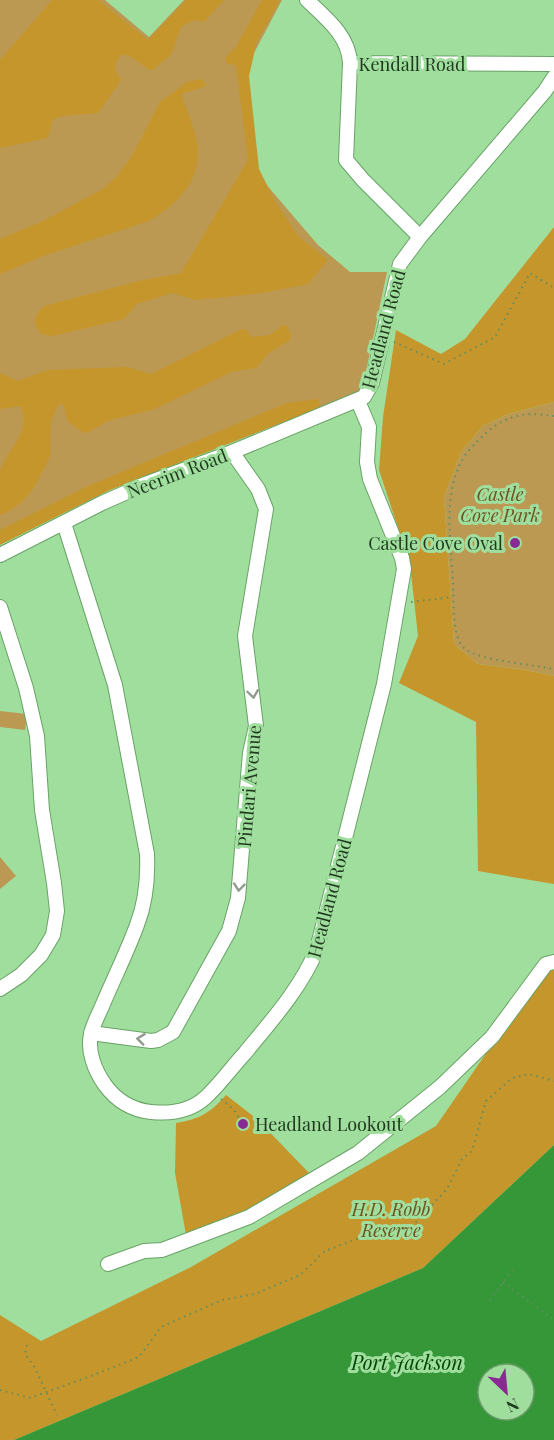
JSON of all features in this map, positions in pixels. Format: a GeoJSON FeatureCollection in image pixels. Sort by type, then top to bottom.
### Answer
{"type":"FeatureCollection","features":[{"type":"Feature","properties":{"kind":"street","name":"Kendall Road"},"geometry":{"type":"LineString","coordinates":[[307,0],[328,19],[343,38],[349,51],[350,63],[554,64]]}},
{"type":"Feature","properties":{"kind":"street"},"geometry":{"type":"LineString","coordinates":[[350,63],[346,160],[420,237]]}},
{"type":"Feature","properties":{"kind":"street","name":"Headland Road"},"geometry":{"type":"LineString","coordinates":[[64,523],[113,676],[147,854],[145,898],[138,923],[91,1033],[92,1056],[99,1076],[111,1093],[128,1106],[149,1112],[181,1111],[198,1103],[212,1091],[302,981],[317,949],[384,684],[404,569],[368,470],[369,427],[358,401],[368,393],[372,382],[396,274],[406,254],[545,91],[554,77]]}},
{"type":"Feature","properties":{"kind":"street","name":"Neerim Road"},"geometry":{"type":"LineString","coordinates":[[0,555],[145,484],[358,401]]}},
{"type":"Feature","properties":{"kind":"street","name":"Pindari Avenue"},"geometry":{"type":"LineString","coordinates":[[91,1033],[151,1041],[173,1032],[229,931],[236,912],[240,888],[250,753],[256,726],[245,636],[266,508],[258,489],[232,452]]}},
{"type":"Feature","properties":{"kind":"street"},"geometry":{"type":"LineString","coordinates":[[0,607],[26,688],[37,736],[42,810],[57,911],[53,935],[41,955],[21,975],[0,989]]}},
{"type":"Feature","properties":{"kind":"street"},"geometry":{"type":"LineString","coordinates":[[108,1264],[144,1251],[162,1250],[249,1217],[358,1153],[440,1087],[492,1037],[546,964],[554,962]]}},
{"type":"Feature","properties":{"kind":"path"},"geometry":{"type":"LineString","coordinates":[[392,341],[444,364],[495,337],[530,273],[554,288]]}},
{"type":"Feature","properties":{"kind":"path"},"geometry":{"type":"LineString","coordinates":[[554,416],[524,415],[508,418],[493,426],[481,437],[464,456],[454,478],[450,529],[455,627],[460,643],[465,649],[479,655],[554,669]]}},
{"type":"Feature","properties":{"kind":"path"},"geometry":{"type":"LineString","coordinates":[[399,602],[409,603],[454,597]]}},
{"type":"Feature","properties":{"kind":"path"},"geometry":{"type":"LineString","coordinates":[[0,1390],[30,1398],[138,1357],[161,1328],[222,1300],[255,1294],[300,1275],[325,1251],[377,1231],[405,1234],[447,1189],[462,1160],[472,1151],[486,1101],[512,1078],[529,1074],[554,1081]]}},
{"type":"Feature","properties":{"kind":"path"},"geometry":{"type":"LineString","coordinates":[[212,1091],[234,1110],[243,1124]]}},
{"type":"Feature","properties":{"kind":"path"},"geometry":{"type":"LineString","coordinates":[[490,1300],[514,1268]]}},
{"type":"Feature","properties":{"kind":"path"},"geometry":{"type":"LineString","coordinates":[[503,1282],[554,1320]]}},
{"type":"Feature","properties":{"kind":"path"},"geometry":{"type":"LineString","coordinates":[[27,1345],[25,1354],[34,1366],[57,1415]]}},
{"type":"Feature","properties":{"kind":"green space"},"geometry":{"type":"Polygon","coordinates":[[[0,0],[105,0],[149,37],[184,0],[282,0],[245,70],[259,176],[318,245],[350,272],[387,272],[365,376],[359,391],[346,398],[214,444],[133,476],[0,542],[0,0]]]}},
{"type":"Feature","properties":{"kind":"green space"},"geometry":{"type":"Polygon","coordinates":[[[52,0],[98,0],[148,40],[186,0],[224,0],[204,22],[194,20],[181,27],[171,55],[151,71],[128,55],[121,55],[116,67],[117,74],[122,79],[98,113],[53,119],[48,138],[0,148],[0,60],[52,0]]]}},
{"type":"Feature","properties":{"kind":"green space"},"geometry":{"type":"Polygon","coordinates":[[[262,0],[280,0],[257,41],[249,76],[259,169],[276,203],[299,237],[328,260],[308,284],[262,293],[195,300],[172,293],[137,304],[124,319],[52,336],[42,334],[36,327],[35,320],[44,306],[139,281],[181,273],[248,160],[236,65],[227,64],[225,58],[236,47],[262,0]]]}},
{"type":"Feature","properties":{"kind":"green space"},"geometry":{"type":"Polygon","coordinates":[[[202,79],[206,86],[181,94],[194,130],[198,156],[192,179],[170,207],[149,221],[46,255],[0,274],[0,239],[41,222],[103,189],[117,176],[132,156],[160,102],[187,82],[202,79]]]}},
{"type":"Feature","properties":{"kind":"green space"},"geometry":{"type":"Polygon","coordinates":[[[554,227],[554,402],[508,414],[483,426],[461,452],[444,497],[454,644],[478,664],[554,676],[554,884],[478,871],[476,722],[399,683],[418,636],[410,564],[379,470],[383,417],[396,330],[441,354],[465,339],[554,227]]]}},
{"type":"Feature","properties":{"kind":"green space"},"geometry":{"type":"Polygon","coordinates":[[[283,325],[288,326],[290,340],[269,353],[256,368],[231,372],[155,409],[107,421],[84,433],[67,421],[64,405],[59,404],[51,424],[50,455],[47,464],[26,498],[14,508],[0,515],[0,471],[24,423],[20,406],[0,409],[0,373],[17,381],[48,370],[127,367],[151,374],[242,329],[252,337],[270,335],[283,325]]]}},
{"type":"Feature","properties":{"kind":"green space"},"geometry":{"type":"Polygon","coordinates":[[[318,399],[320,408],[110,490],[0,545],[0,530],[88,486],[287,403],[318,399]]]}},
{"type":"Feature","properties":{"kind":"green space","name":"Castle Cove Oval"},"geometry":{"type":"Polygon","coordinates":[[[554,402],[554,676],[478,664],[454,644],[444,497],[461,452],[483,426],[508,414],[554,402]]]}},
{"type":"Feature","properties":{"kind":"green space"},"geometry":{"type":"Polygon","coordinates":[[[0,711],[27,714],[25,730],[0,727],[0,711]]]}},
{"type":"Feature","properties":{"kind":"green space"},"geometry":{"type":"Polygon","coordinates":[[[0,857],[16,876],[0,889],[0,857]]]}},
{"type":"Feature","properties":{"kind":"green space","name":"H.D. Robb Reserve"},"geometry":{"type":"Polygon","coordinates":[[[554,955],[554,1145],[423,1268],[14,1440],[0,1440],[0,1315],[41,1341],[191,1267],[436,1126],[554,955]]]}},
{"type":"Feature","properties":{"kind":"green space"},"geometry":{"type":"Polygon","coordinates":[[[226,1095],[257,1119],[309,1173],[245,1212],[186,1235],[175,1173],[176,1123],[204,1114],[226,1095]]]}},
{"type":"Feature","properties":{"kind":"water","name":"Port Jackson"},"geometry":{"type":"Polygon","coordinates":[[[554,1145],[554,1440],[14,1440],[423,1268],[554,1145]]]}},
{"type":"Feature","properties":{"kind":"place","name":"Castle Cove Oval"},"geometry":{"type":"Point","coordinates":[515,543]}},
{"type":"Feature","properties":{"kind":"place","name":"Headland Lookout"},"geometry":{"type":"Point","coordinates":[243,1124]}},
{"type":"Feature","properties":{"kind":"park label","name":"Castle Cove Park"},"geometry":{"type":"Point","coordinates":[500,504]}}]}
